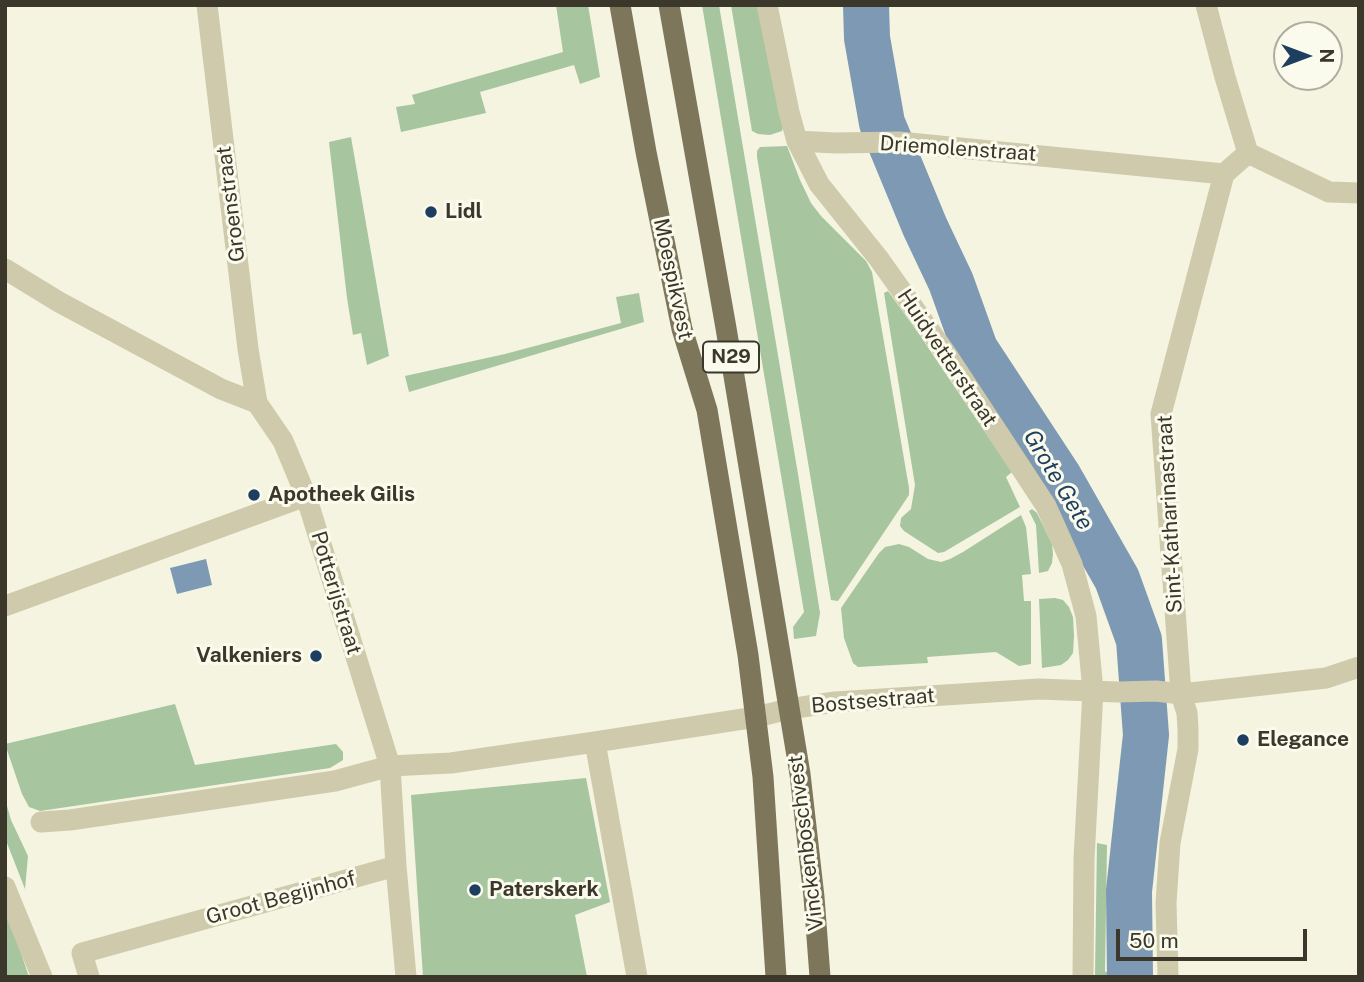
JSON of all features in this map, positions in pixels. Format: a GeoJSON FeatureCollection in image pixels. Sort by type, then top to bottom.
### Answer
{"type":"FeatureCollection","features":[{"type":"Feature","properties":{"kind":"main road","name":"Moespikvest"},"geometry":{"type":"LineString","coordinates":[[620,5],[681,329],[707,410],[756,717]]}},
{"type":"Feature","properties":{"kind":"main road","name":"Moespikvest"},"geometry":{"type":"LineString","coordinates":[[669,5],[789,709]]}},
{"type":"Feature","properties":{"kind":"main road","name":"Vinckenboschvest"},"geometry":{"type":"LineString","coordinates":[[789,709],[800,774],[820,977]]}},
{"type":"Feature","properties":{"kind":"main road","name":"Vinckenboschvest"},"geometry":{"type":"LineString","coordinates":[[756,717],[764,777],[776,977]]}},
{"type":"Feature","properties":{"kind":"street","name":"Groenstraat"},"geometry":{"type":"LineString","coordinates":[[207,5],[257,403]]}},
{"type":"Feature","properties":{"kind":"street"},"geometry":{"type":"LineString","coordinates":[[768,5],[797,141]]}},
{"type":"Feature","properties":{"kind":"street"},"geometry":{"type":"LineString","coordinates":[[1206,5],[1224,77],[1248,153],[1329,192],[1359,193]]}},
{"type":"Feature","properties":{"kind":"street","name":"Driemolenstraat"},"geometry":{"type":"LineString","coordinates":[[797,141],[890,142],[1224,174]]}},
{"type":"Feature","properties":{"kind":"street","name":"Huidvetterstraat"},"geometry":{"type":"LineString","coordinates":[[797,141],[819,184],[879,259],[947,355],[1046,506],[1072,564],[1086,616],[1093,691],[1084,859],[1083,977]]}},
{"type":"Feature","properties":{"kind":"street"},"geometry":{"type":"LineString","coordinates":[[1224,174],[1248,153]]}},
{"type":"Feature","properties":{"kind":"street","name":"Sint-Katharinastraat"},"geometry":{"type":"LineString","coordinates":[[1168,977],[1166,903],[1170,843],[1188,739],[1187,713],[1181,694],[1161,414],[1224,174]]}},
{"type":"Feature","properties":{"kind":"street"},"geometry":{"type":"LineString","coordinates":[[5,269],[59,302],[210,383],[257,403]]}},
{"type":"Feature","properties":{"kind":"street","name":"Potterijstraat"},"geometry":{"type":"LineString","coordinates":[[257,403],[283,441],[306,496],[390,766],[396,866]]}},
{"type":"Feature","properties":{"kind":"street"},"geometry":{"type":"LineString","coordinates":[[5,606],[306,496]]}},
{"type":"Feature","properties":{"kind":"street","name":"Bostsestraat"},"geometry":{"type":"LineString","coordinates":[[41,822],[335,781],[390,766],[451,763],[594,742],[835,702],[1026,690],[1156,691],[1181,694],[1326,678],[1359,667]]}},
{"type":"Feature","properties":{"kind":"street"},"geometry":{"type":"LineString","coordinates":[[594,742],[637,977]]}},
{"type":"Feature","properties":{"kind":"street"},"geometry":{"type":"LineString","coordinates":[[396,866],[406,977]]}},
{"type":"Feature","properties":{"kind":"street","name":"Groot Begijnhof"},"geometry":{"type":"LineString","coordinates":[[89,977],[82,953],[396,866]]}},
{"type":"Feature","properties":{"kind":"street"},"geometry":{"type":"LineString","coordinates":[[5,887],[42,977]]}},
{"type":"Feature","properties":{"kind":"green space"},"geometry":{"type":"Polygon","coordinates":[[[556,5],[588,5],[600,77],[580,84],[574,65],[480,92],[486,113],[401,132],[396,107],[415,104],[412,95],[563,52],[556,5]]]}},
{"type":"Feature","properties":{"kind":"green space"},"geometry":{"type":"Polygon","coordinates":[[[702,5],[719,5],[820,613],[816,636],[794,639],[793,627],[804,612],[702,5]]]}},
{"type":"Feature","properties":{"kind":"green space"},"geometry":{"type":"Polygon","coordinates":[[[731,5],[759,5],[782,131],[770,135],[752,131],[731,5]]]}},
{"type":"Feature","properties":{"kind":"green space"},"geometry":{"type":"Polygon","coordinates":[[[351,137],[389,356],[367,365],[361,333],[353,335],[329,142],[351,137]]]}},
{"type":"Feature","properties":{"kind":"green space"},"geometry":{"type":"Polygon","coordinates":[[[787,146],[811,203],[866,261],[872,272],[909,488],[909,495],[838,601],[831,600],[757,157],[760,147],[787,146]]]}},
{"type":"Feature","properties":{"kind":"green space"},"geometry":{"type":"Polygon","coordinates":[[[888,291],[1012,472],[1006,477],[1020,507],[944,552],[938,553],[900,526],[901,518],[911,509],[915,485],[884,293],[888,291]]]}},
{"type":"Feature","properties":{"kind":"green space"},"geometry":{"type":"Polygon","coordinates":[[[639,293],[644,322],[409,392],[405,376],[505,354],[621,323],[616,297],[639,293]]]}},
{"type":"Feature","properties":{"kind":"green space"},"geometry":{"type":"Polygon","coordinates":[[[1032,509],[1037,513],[1052,544],[1052,563],[1048,571],[1039,573],[1036,525],[1029,511],[1032,509]]]}},
{"type":"Feature","properties":{"kind":"green space"},"geometry":{"type":"Polygon","coordinates":[[[1021,515],[1026,527],[1031,574],[1022,575],[1024,601],[1031,601],[1031,664],[1019,666],[996,652],[927,657],[928,663],[858,667],[853,663],[844,638],[841,608],[885,547],[899,544],[928,559],[941,562],[963,552],[1021,515]]]}},
{"type":"Feature","properties":{"kind":"green space"},"geometry":{"type":"Polygon","coordinates":[[[1039,599],[1063,600],[1073,617],[1073,653],[1061,665],[1042,668],[1039,599]]]}},
{"type":"Feature","properties":{"kind":"green space"},"geometry":{"type":"Polygon","coordinates":[[[175,704],[195,765],[336,744],[343,752],[343,760],[330,768],[40,811],[29,807],[5,744],[175,704]]]}},
{"type":"Feature","properties":{"kind":"green space"},"geometry":{"type":"Polygon","coordinates":[[[586,778],[610,902],[575,915],[587,977],[423,977],[411,795],[586,778]]]}},
{"type":"Feature","properties":{"kind":"green space"},"geometry":{"type":"Polygon","coordinates":[[[5,799],[11,820],[28,856],[25,889],[5,838],[5,799]]]}},
{"type":"Feature","properties":{"kind":"green space"},"geometry":{"type":"Polygon","coordinates":[[[1097,843],[1107,845],[1105,972],[1112,971],[1112,977],[1095,977],[1097,843]]]}},
{"type":"Feature","properties":{"kind":"green space"},"geometry":{"type":"Polygon","coordinates":[[[5,913],[14,932],[29,977],[5,977],[5,913]]]}},
{"type":"Feature","properties":{"kind":"water"},"geometry":{"type":"Polygon","coordinates":[[[206,559],[212,585],[177,594],[170,568],[206,559]]]}},
{"type":"Feature","properties":{"kind":"waterway","name":"Grote Gete"},"geometry":{"type":"LineString","coordinates":[[866,5],[867,38],[882,123],[951,282],[975,349],[1059,477],[1117,579],[1139,640],[1146,735],[1129,891],[1130,977]]}},
{"type":"Feature","properties":{"kind":"place","name":"Lidl"},"geometry":{"type":"Point","coordinates":[431,212]}},
{"type":"Feature","properties":{"kind":"place","name":"Apotheek Gilis"},"geometry":{"type":"Point","coordinates":[254,495]}},
{"type":"Feature","properties":{"kind":"place","name":"Valkeniers"},"geometry":{"type":"Point","coordinates":[316,656]}},
{"type":"Feature","properties":{"kind":"place","name":"Elegance"},"geometry":{"type":"Point","coordinates":[1243,740]}},
{"type":"Feature","properties":{"kind":"place","name":"Paterskerk"},"geometry":{"type":"Point","coordinates":[475,890]}}]}
